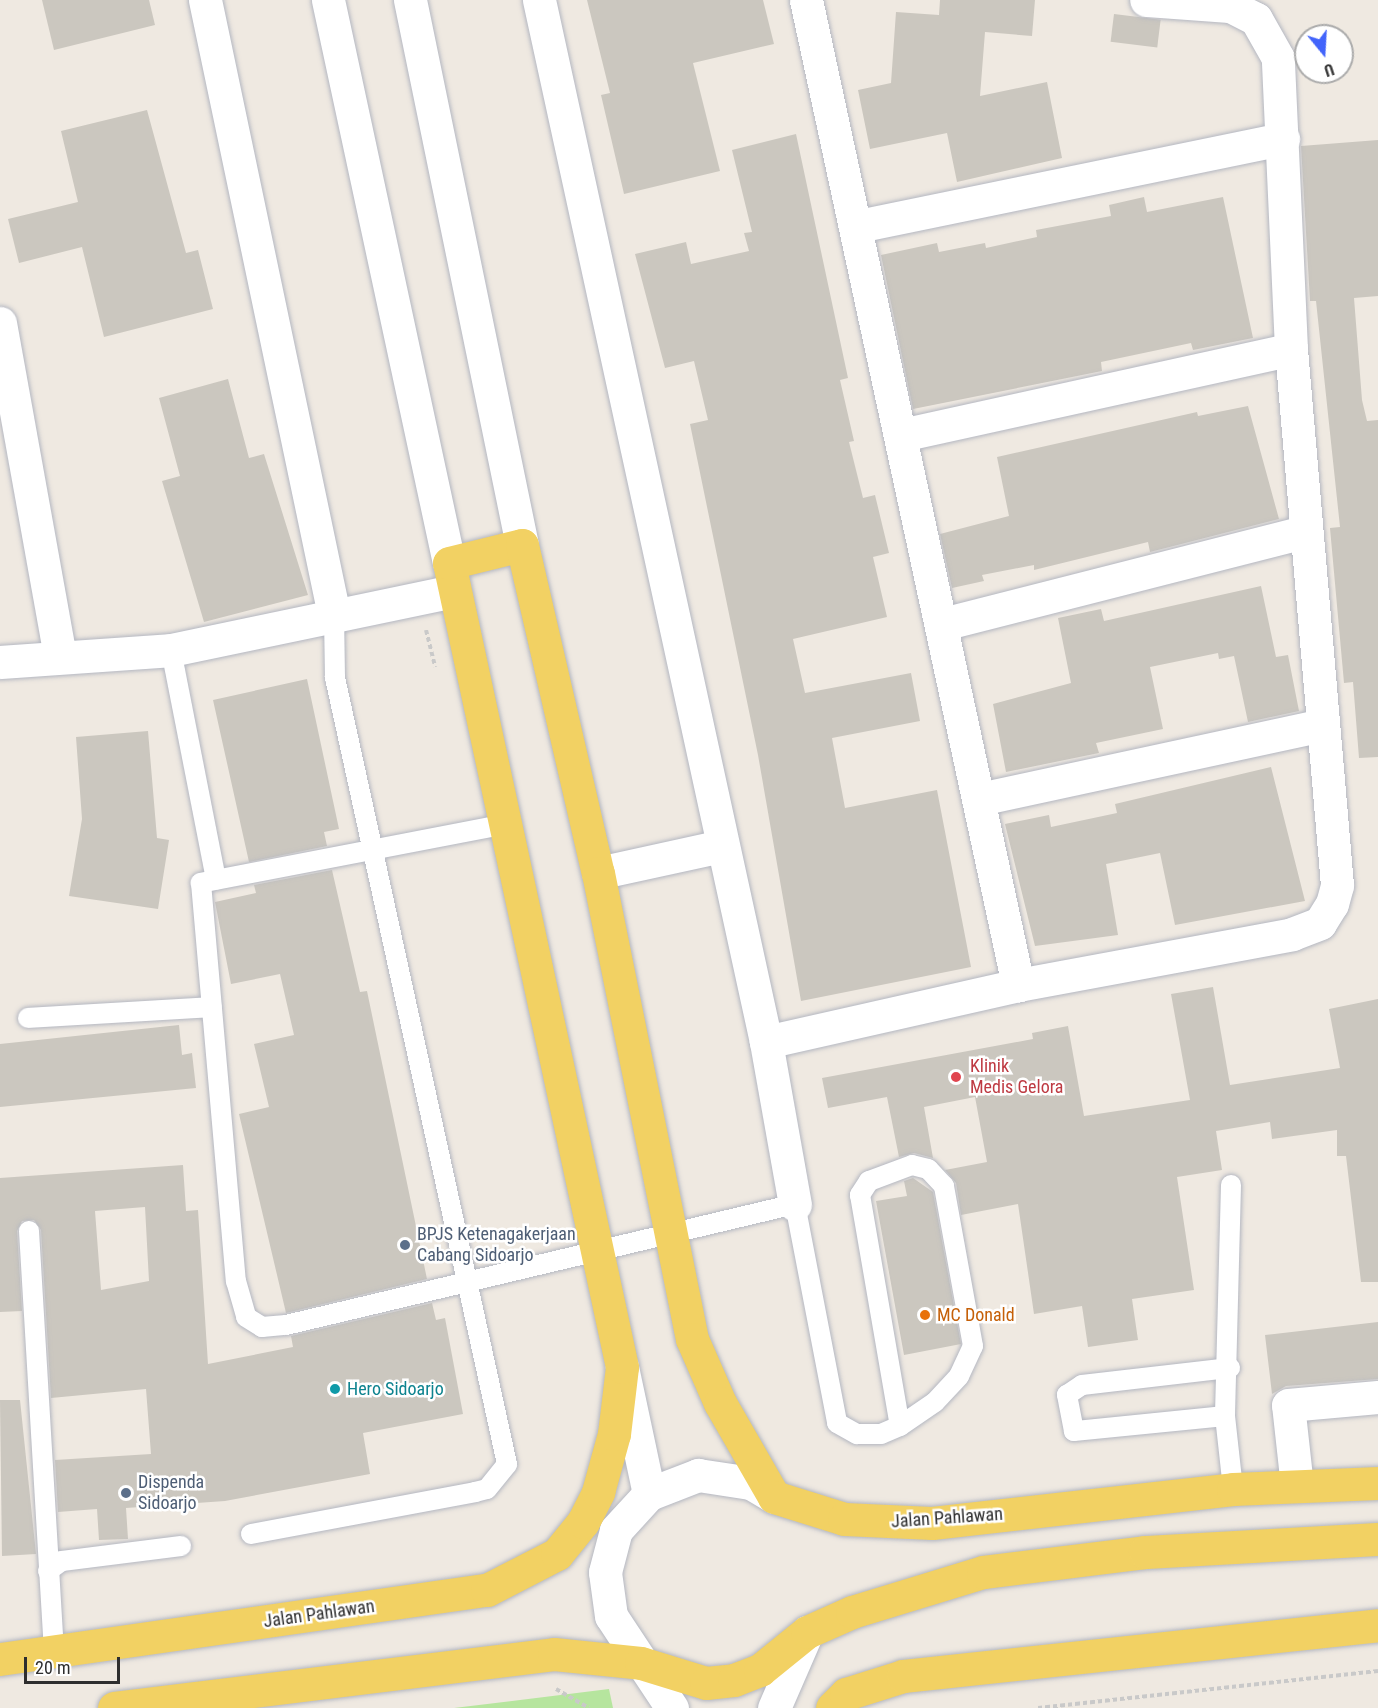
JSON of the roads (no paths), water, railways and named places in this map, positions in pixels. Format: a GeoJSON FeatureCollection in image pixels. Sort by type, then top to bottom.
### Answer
{"type":"FeatureCollection","features":[{"type":"Feature","properties":{"kind":"main road"},"geometry":{"type":"LineString","coordinates":[[451,577],[522,545],[598,873],[692,1339],[720,1403],[774,1497]]}},
{"type":"Feature","properties":{"kind":"main road","name":"Jalan Pahlawan"},"geometry":{"type":"LineString","coordinates":[[0,1659],[487,1590],[557,1554],[583,1522],[598,1492],[614,1434],[621,1367],[592,1250],[501,825],[451,577]]}},
{"type":"Feature","properties":{"kind":"main road","name":"Jalan Pahlawan"},"geometry":{"type":"LineString","coordinates":[[774,1497],[844,1519],[932,1523],[1233,1489],[1378,1483]]}},
{"type":"Feature","properties":{"kind":"main road"},"geometry":{"type":"LineString","coordinates":[[114,1708],[532,1656],[595,1655],[641,1663],[678,1678],[734,1680],[760,1670],[807,1632],[893,1598],[983,1572],[1145,1552],[1378,1539]]}},
{"type":"Feature","properties":{"kind":"main road"},"geometry":{"type":"LineString","coordinates":[[832,1708],[846,1694],[903,1676],[1378,1625]]}},
{"type":"Feature","properties":{"kind":"street"},"geometry":{"type":"LineString","coordinates":[[205,0],[334,615]]}},
{"type":"Feature","properties":{"kind":"street"},"geometry":{"type":"LineString","coordinates":[[0,662],[60,655],[171,650],[334,615],[451,577],[328,0]]}},
{"type":"Feature","properties":{"kind":"street"},"geometry":{"type":"LineString","coordinates":[[410,0],[522,545]]}},
{"type":"Feature","properties":{"kind":"street"},"geometry":{"type":"LineString","coordinates":[[539,0],[764,1035],[795,1204]]}},
{"type":"Feature","properties":{"kind":"street"},"geometry":{"type":"LineString","coordinates":[[806,0],[858,226],[1016,977]]}},
{"type":"Feature","properties":{"kind":"street"},"geometry":{"type":"LineString","coordinates":[[764,1035],[1016,977],[1292,934],[1320,923],[1332,904],[1336,885],[1303,532],[1291,349],[1278,58],[1256,19],[1230,6],[1146,0]]}},
{"type":"Feature","properties":{"kind":"street"},"geometry":{"type":"LineString","coordinates":[[858,226],[1283,139]]}},
{"type":"Feature","properties":{"kind":"street"},"geometry":{"type":"LineString","coordinates":[[0,323],[60,655]]}},
{"type":"Feature","properties":{"kind":"street"},"geometry":{"type":"LineString","coordinates":[[901,435],[1291,349]]}},
{"type":"Feature","properties":{"kind":"street"},"geometry":{"type":"LineString","coordinates":[[943,624],[1303,532]]}},
{"type":"Feature","properties":{"kind":"street"},"geometry":{"type":"LineString","coordinates":[[980,799],[1322,725]]}},
{"type":"Feature","properties":{"kind":"street"},"geometry":{"type":"LineString","coordinates":[[598,873],[722,846]]}},
{"type":"Feature","properties":{"kind":"street"},"geometry":{"type":"LineString","coordinates":[[621,1367],[649,1494]]}},
{"type":"Feature","properties":{"kind":"street"},"geometry":{"type":"LineString","coordinates":[[1297,1486],[1288,1405],[1378,1397]]}},
{"type":"Feature","properties":{"kind":"street","name":"Jalan Pahlawan"},"geometry":{"type":"LineString","coordinates":[[672,1708],[611,1616],[604,1572],[616,1530],[649,1494],[698,1475],[751,1483],[774,1497]]}},
{"type":"Feature","properties":{"kind":"street"},"geometry":{"type":"LineString","coordinates":[[774,1708],[807,1632]]}},
{"type":"Feature","properties":{"kind":"lane"},"geometry":{"type":"LineString","coordinates":[[251,1534],[475,1492],[497,1477],[507,1464],[507,1449],[465,1283],[375,846],[335,678],[334,615]]}},
{"type":"Feature","properties":{"kind":"lane"},"geometry":{"type":"LineString","coordinates":[[171,650],[216,880]]}},
{"type":"Feature","properties":{"kind":"lane"},"geometry":{"type":"LineString","coordinates":[[501,825],[375,846],[201,884],[236,1281],[246,1317],[262,1327],[286,1325],[465,1283],[592,1250],[670,1235],[795,1204],[837,1423],[857,1434],[881,1434],[900,1426],[935,1402],[959,1376],[974,1346],[944,1186],[928,1169],[912,1165],[869,1181],[860,1195],[900,1426]]}},
{"type":"Feature","properties":{"kind":"lane"},"geometry":{"type":"LineString","coordinates":[[27,1018],[212,1007]]}},
{"type":"Feature","properties":{"kind":"lane"},"geometry":{"type":"LineString","coordinates":[[1231,1185],[1230,1368],[1225,1416],[1233,1489]]}},
{"type":"Feature","properties":{"kind":"lane"},"geometry":{"type":"LineString","coordinates":[[29,1231],[54,1652]]}},
{"type":"Feature","properties":{"kind":"lane"},"geometry":{"type":"LineString","coordinates":[[1225,1416],[1074,1431],[1067,1395],[1082,1385],[1230,1368]]}},
{"type":"Feature","properties":{"kind":"lane"},"geometry":{"type":"LineString","coordinates":[[48,1570],[62,1561],[181,1546]]}},
{"type":"Feature","properties":{"kind":"place","name":"Klinik Medis Gelora"},"geometry":{"type":"Point","coordinates":[956,1077]}},
{"type":"Feature","properties":{"kind":"place","name":"BPJS Ketenagakerjaan Cabang Sidoarjo"},"geometry":{"type":"Point","coordinates":[405,1245]}},
{"type":"Feature","properties":{"kind":"place","name":"MC Donald"},"geometry":{"type":"Point","coordinates":[925,1315]}},
{"type":"Feature","properties":{"kind":"place","name":"Hero Sidoarjo"},"geometry":{"type":"Point","coordinates":[335,1389]}},
{"type":"Feature","properties":{"kind":"place","name":"Dispenda Sidoarjo"},"geometry":{"type":"Point","coordinates":[126,1493]}}]}
